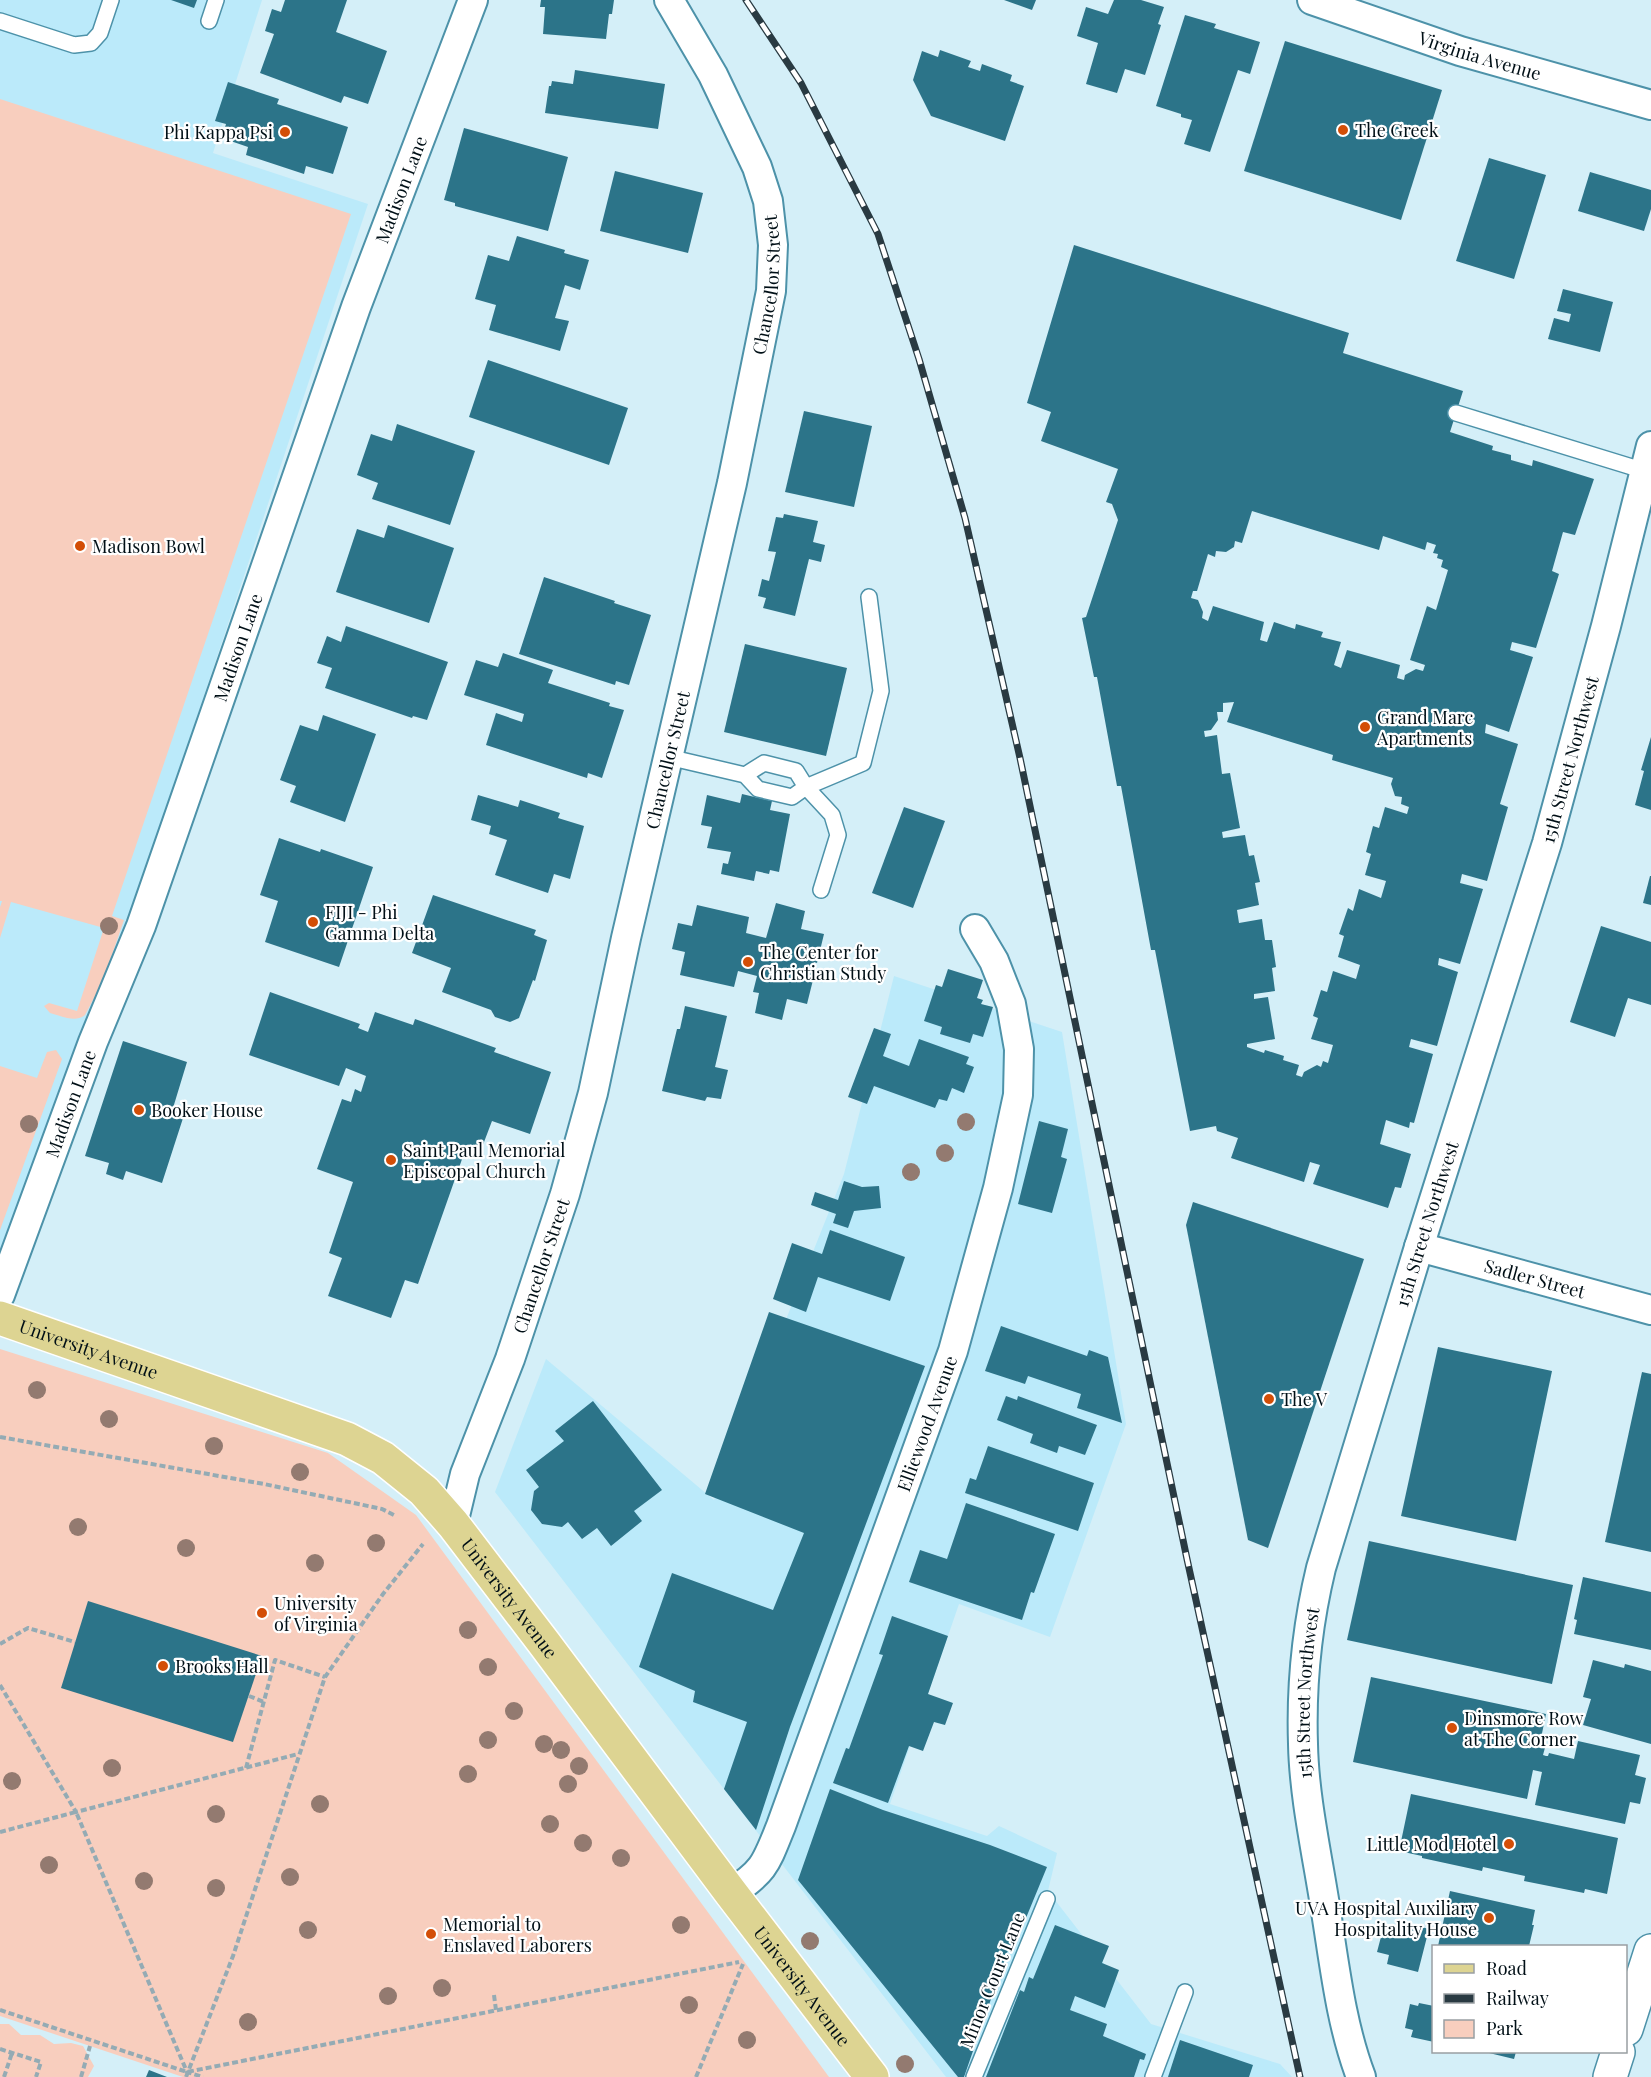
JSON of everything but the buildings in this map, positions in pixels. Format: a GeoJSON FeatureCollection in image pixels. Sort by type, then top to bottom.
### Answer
{"type":"FeatureCollection","features":[{"type":"Feature","properties":{"kind":"main road","name":"University Avenue"},"geometry":{"type":"LineString","coordinates":[[0,1318],[347,1439],[383,1458],[424,1491],[453,1524],[544,1643],[730,1893],[872,2077]]}},
{"type":"Feature","properties":{"kind":"street","name":"Madison Lane"},"geometry":{"type":"LineString","coordinates":[[0,1295],[93,1042],[141,926],[356,307],[473,0]]}},
{"type":"Feature","properties":{"kind":"street","name":"Chancellor Street"},"geometry":{"type":"LineString","coordinates":[[453,1524],[465,1474],[510,1359],[565,1194],[593,1093],[626,938],[732,483],[771,291],[773,245],[768,201],[758,167],[713,75],[669,0]]}},
{"type":"Feature","properties":{"kind":"street","name":"Virginia Avenue"},"geometry":{"type":"LineString","coordinates":[[1312,0],[1460,51],[1651,105]]}},
{"type":"Feature","properties":{"kind":"street","name":"15th Street Northwest"},"geometry":{"type":"LineString","coordinates":[[1361,2077],[1342,2013],[1305,1768],[1303,1677],[1312,1608],[1321,1568],[1419,1247],[1547,843],[1648,458]]}},
{"type":"Feature","properties":{"kind":"street","name":"Elliewood Avenue"},"geometry":{"type":"LineString","coordinates":[[730,1893],[749,1881],[763,1868],[781,1826],[953,1351],[998,1188],[1018,1095],[1019,1049],[1011,1004],[994,961],[975,929]]}},
{"type":"Feature","properties":{"kind":"street","name":"Sadler Street"},"geometry":{"type":"LineString","coordinates":[[1419,1247],[1651,1310]]}},
{"type":"Feature","properties":{"kind":"street"},"geometry":{"type":"LineString","coordinates":[[1627,2026],[1651,1951]]}},
{"type":"Feature","properties":{"kind":"street"},"geometry":{"type":"LineString","coordinates":[[1610,2077],[1618,2053]]}},
{"type":"Feature","properties":{"kind":"lane"},"geometry":{"type":"LineString","coordinates":[[0,21],[74,45],[92,43],[100,33],[111,0]]}},
{"type":"Feature","properties":{"kind":"lane"},"geometry":{"type":"LineString","coordinates":[[209,21],[216,0]]}},
{"type":"Feature","properties":{"kind":"lane"},"geometry":{"type":"LineString","coordinates":[[1456,412],[1648,458]]}},
{"type":"Feature","properties":{"kind":"lane"},"geometry":{"type":"LineString","coordinates":[[668,757],[745,775],[758,789],[792,797],[806,787],[863,763],[881,691],[869,597]]}},
{"type":"Feature","properties":{"kind":"lane"},"geometry":{"type":"LineString","coordinates":[[745,775],[764,763],[796,771],[806,787],[832,815],[838,835],[821,890]]}},
{"type":"Feature","properties":{"kind":"lane","name":"Minor Court Lane"},"geometry":{"type":"LineString","coordinates":[[974,2077],[1047,1899]]}},
{"type":"Feature","properties":{"kind":"lane"},"geometry":{"type":"LineString","coordinates":[[1155,2070],[1185,1992]]}},
{"type":"Feature","properties":{"kind":"path"},"geometry":{"type":"LineString","coordinates":[[0,1437],[264,1484],[382,1509],[402,1519]]}},
{"type":"Feature","properties":{"kind":"path"},"geometry":{"type":"LineString","coordinates":[[187,2074],[233,1956],[325,1677],[383,1594],[424,1542]]}},
{"type":"Feature","properties":{"kind":"path"},"geometry":{"type":"LineString","coordinates":[[0,1644],[28,1628],[75,1642]]}},
{"type":"Feature","properties":{"kind":"path"},"geometry":{"type":"LineString","coordinates":[[245,1769],[275,1660],[325,1677]]}},
{"type":"Feature","properties":{"kind":"path"},"geometry":{"type":"LineString","coordinates":[[0,1685],[76,1812],[187,2074]]}},
{"type":"Feature","properties":{"kind":"path"},"geometry":{"type":"LineString","coordinates":[[249,1696],[264,1702]]}},
{"type":"Feature","properties":{"kind":"path"},"geometry":{"type":"LineString","coordinates":[[0,1832],[298,1754]]}},
{"type":"Feature","properties":{"kind":"path"},"geometry":{"type":"LineString","coordinates":[[187,2074],[744,1961],[696,2077]]}},
{"type":"Feature","properties":{"kind":"path"},"geometry":{"type":"LineString","coordinates":[[494,1995],[496,2010]]}},
{"type":"Feature","properties":{"kind":"path"},"geometry":{"type":"LineString","coordinates":[[0,2010],[187,2074],[203,2077]]}},
{"type":"Feature","properties":{"kind":"path"},"geometry":{"type":"LineString","coordinates":[[81,2077],[90,2046]]}},
{"type":"Feature","properties":{"kind":"path"},"geometry":{"type":"LineString","coordinates":[[0,2049],[40,2062],[36,2077]]}},
{"type":"Feature","properties":{"kind":"path"},"geometry":{"type":"LineString","coordinates":[[4,2077],[12,2053]]}},
{"type":"Feature","properties":{"kind":"shaded area"},"geometry":{"type":"Polygon","coordinates":[[[0,0],[262,0],[213,153],[368,204],[0,1308],[0,0]]]}},
{"type":"Feature","properties":{"kind":"shaded area"},"geometry":{"type":"Polygon","coordinates":[[[894,976],[1062,1032],[1126,1424],[1050,1637],[959,1604],[890,1804],[987,1836],[999,1826],[1057,1853],[1048,1891],[1151,2024],[1280,2064],[1292,2077],[946,2077],[495,1492],[546,1359],[714,1500],[844,1174],[894,976]]]}},
{"type":"Feature","properties":{"kind":"green space"},"geometry":{"type":"Polygon","coordinates":[[[0,99],[351,214],[112,916],[124,920],[103,981],[85,1015],[77,1018],[50,1013],[44,1006],[49,1003],[77,1011],[104,928],[11,902],[0,938],[2,901],[0,901],[0,99]]]}},
{"type":"Feature","properties":{"kind":"green space"},"geometry":{"type":"Polygon","coordinates":[[[56,1050],[62,1059],[0,1230],[0,1066],[37,1078],[47,1052],[56,1050]]]}},
{"type":"Feature","properties":{"kind":"green space","name":"University of Virginia"},"geometry":{"type":"Polygon","coordinates":[[[0,1349],[328,1453],[416,1515],[829,2077],[183,2077],[0,2016],[0,1349]]]}},
{"type":"Feature","properties":{"kind":"green space"},"geometry":{"type":"Polygon","coordinates":[[[0,2024],[9,2024],[21,2035],[40,2035],[54,2044],[71,2043],[83,2046],[94,2066],[88,2077],[0,2077],[0,2024]]]}},
{"type":"Feature","properties":{"kind":"railway"},"geometry":{"type":"LineString","coordinates":[[746,0],[801,83],[878,234],[919,359],[965,518],[1020,758],[1187,1559],[1300,2077]]}},
{"type":"Feature","properties":{"kind":"place","name":"The Greek"},"geometry":{"type":"Point","coordinates":[1343,130]}},
{"type":"Feature","properties":{"kind":"place","name":"Phi Kappa Psi"},"geometry":{"type":"Point","coordinates":[285,132]}},
{"type":"Feature","properties":{"kind":"place","name":"Madison Bowl"},"geometry":{"type":"Point","coordinates":[80,546]}},
{"type":"Feature","properties":{"kind":"place","name":"Grand Marc Apartments"},"geometry":{"type":"Point","coordinates":[1365,727]}},
{"type":"Feature","properties":{"kind":"place","name":"FIJI - Phi Gamma Delta"},"geometry":{"type":"Point","coordinates":[313,922]}},
{"type":"Feature","properties":{"kind":"place","name":"The Center for Christian Study"},"geometry":{"type":"Point","coordinates":[748,962]}},
{"type":"Feature","properties":{"kind":"place","name":"Booker House"},"geometry":{"type":"Point","coordinates":[139,1110]}},
{"type":"Feature","properties":{"kind":"place","name":"Saint Paul Memorial Episcopal Church"},"geometry":{"type":"Point","coordinates":[391,1160]}},
{"type":"Feature","properties":{"kind":"place","name":"The V"},"geometry":{"type":"Point","coordinates":[1269,1399]}},
{"type":"Feature","properties":{"kind":"place","name":"University of Virginia"},"geometry":{"type":"Point","coordinates":[262,1613]}},
{"type":"Feature","properties":{"kind":"place","name":"Brooks Hall"},"geometry":{"type":"Point","coordinates":[163,1666]}},
{"type":"Feature","properties":{"kind":"place","name":"Dinsmore Row at The Corner"},"geometry":{"type":"Point","coordinates":[1452,1728]}},
{"type":"Feature","properties":{"kind":"place","name":"Little Mod Hotel"},"geometry":{"type":"Point","coordinates":[1509,1844]}},
{"type":"Feature","properties":{"kind":"place","name":"UVA Hospital Auxiliary Hospitality House"},"geometry":{"type":"Point","coordinates":[1489,1918]}},
{"type":"Feature","properties":{"kind":"place","name":"Memorial to Enslaved Laborers"},"geometry":{"type":"Point","coordinates":[431,1934]}}]}
